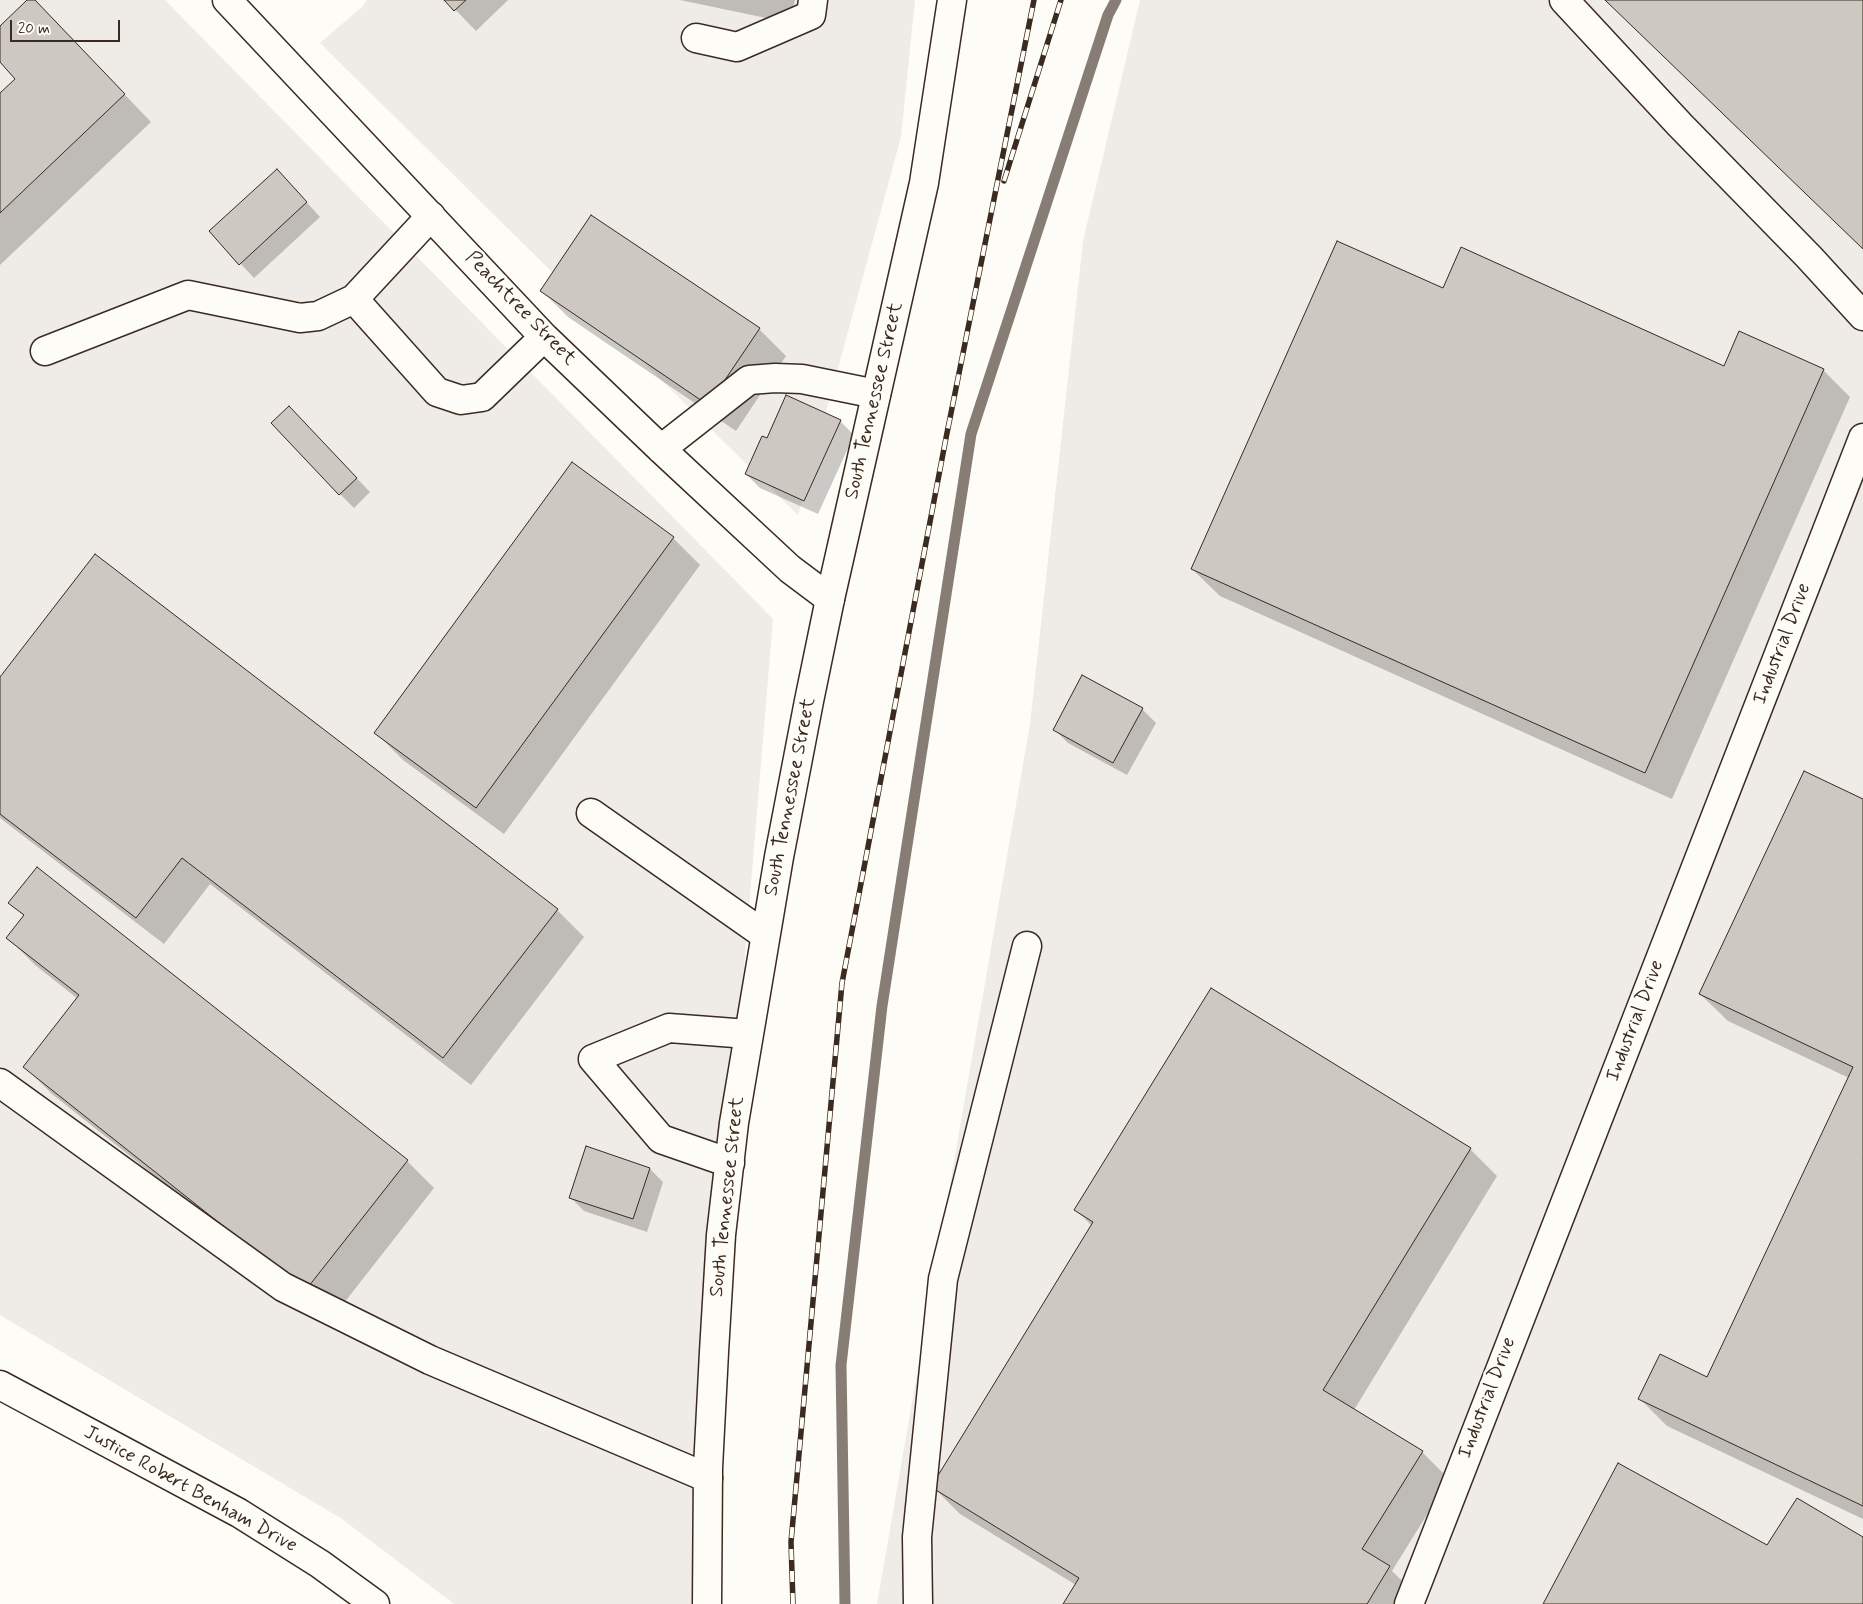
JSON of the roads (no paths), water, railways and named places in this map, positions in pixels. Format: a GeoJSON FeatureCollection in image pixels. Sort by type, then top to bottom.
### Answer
{"type":"FeatureCollection","features":[{"type":"Feature","properties":{"kind":"street","name":"Peachtree Street"},"geometry":{"type":"LineString","coordinates":[[227,0],[544,337],[790,569],[830,599]]}},
{"type":"Feature","properties":{"kind":"street"},"geometry":{"type":"LineString","coordinates":[[696,38],[737,47],[811,15],[813,0]]}},
{"type":"Feature","properties":{"kind":"street","name":"South Tennessee Street"},"geometry":{"type":"LineString","coordinates":[[707,1604],[708,1478],[721,1235],[748,1034],[779,856],[830,599],[924,184],[952,0]]}},
{"type":"Feature","properties":{"kind":"street"},"geometry":{"type":"LineString","coordinates":[[1564,0],[1680,126],[1863,316]]}},
{"type":"Feature","properties":{"kind":"street"},"geometry":{"type":"LineString","coordinates":[[45,351],[188,295],[300,318],[318,316],[354,299],[431,216]]}},
{"type":"Feature","properties":{"kind":"street"},"geometry":{"type":"LineString","coordinates":[[354,299],[437,392],[461,400],[482,397],[544,337]]}},
{"type":"Feature","properties":{"kind":"street"},"geometry":{"type":"LineString","coordinates":[[661,449],[749,380],[775,378],[802,379],[876,394]]}},
{"type":"Feature","properties":{"kind":"street","name":"Industrial Drive"},"geometry":{"type":"LineString","coordinates":[[1408,1604],[1863,438]]}},
{"type":"Feature","properties":{"kind":"street"},"geometry":{"type":"LineString","coordinates":[[591,813],[765,935]]}},
{"type":"Feature","properties":{"kind":"street"},"geometry":{"type":"LineString","coordinates":[[918,1604],[917,1537],[943,1279],[1027,946]]}},
{"type":"Feature","properties":{"kind":"street"},"geometry":{"type":"LineString","coordinates":[[730,1163],[661,1139],[593,1059],[670,1028],[748,1034]]}},
{"type":"Feature","properties":{"kind":"street"},"geometry":{"type":"LineString","coordinates":[[0,1083],[283,1287],[430,1360],[708,1478]]}},
{"type":"Feature","properties":{"kind":"street","name":"Justice Robert Benham Drive"},"geometry":{"type":"LineString","coordinates":[[0,1385],[239,1513],[320,1564],[375,1604]]}},
{"type":"Feature","properties":{"kind":"waterway"},"geometry":{"type":"LineString","coordinates":[[845,1604],[841,1365],[882,1006],[971,434],[1108,15],[1116,0]]}},
{"type":"Feature","properties":{"kind":"railway"},"geometry":{"type":"LineString","coordinates":[[793,1604],[791,1542],[842,983],[946,438],[1034,0]]}},
{"type":"Feature","properties":{"kind":"railway"},"geometry":{"type":"LineString","coordinates":[[1004,181],[1061,0]]}}]}
